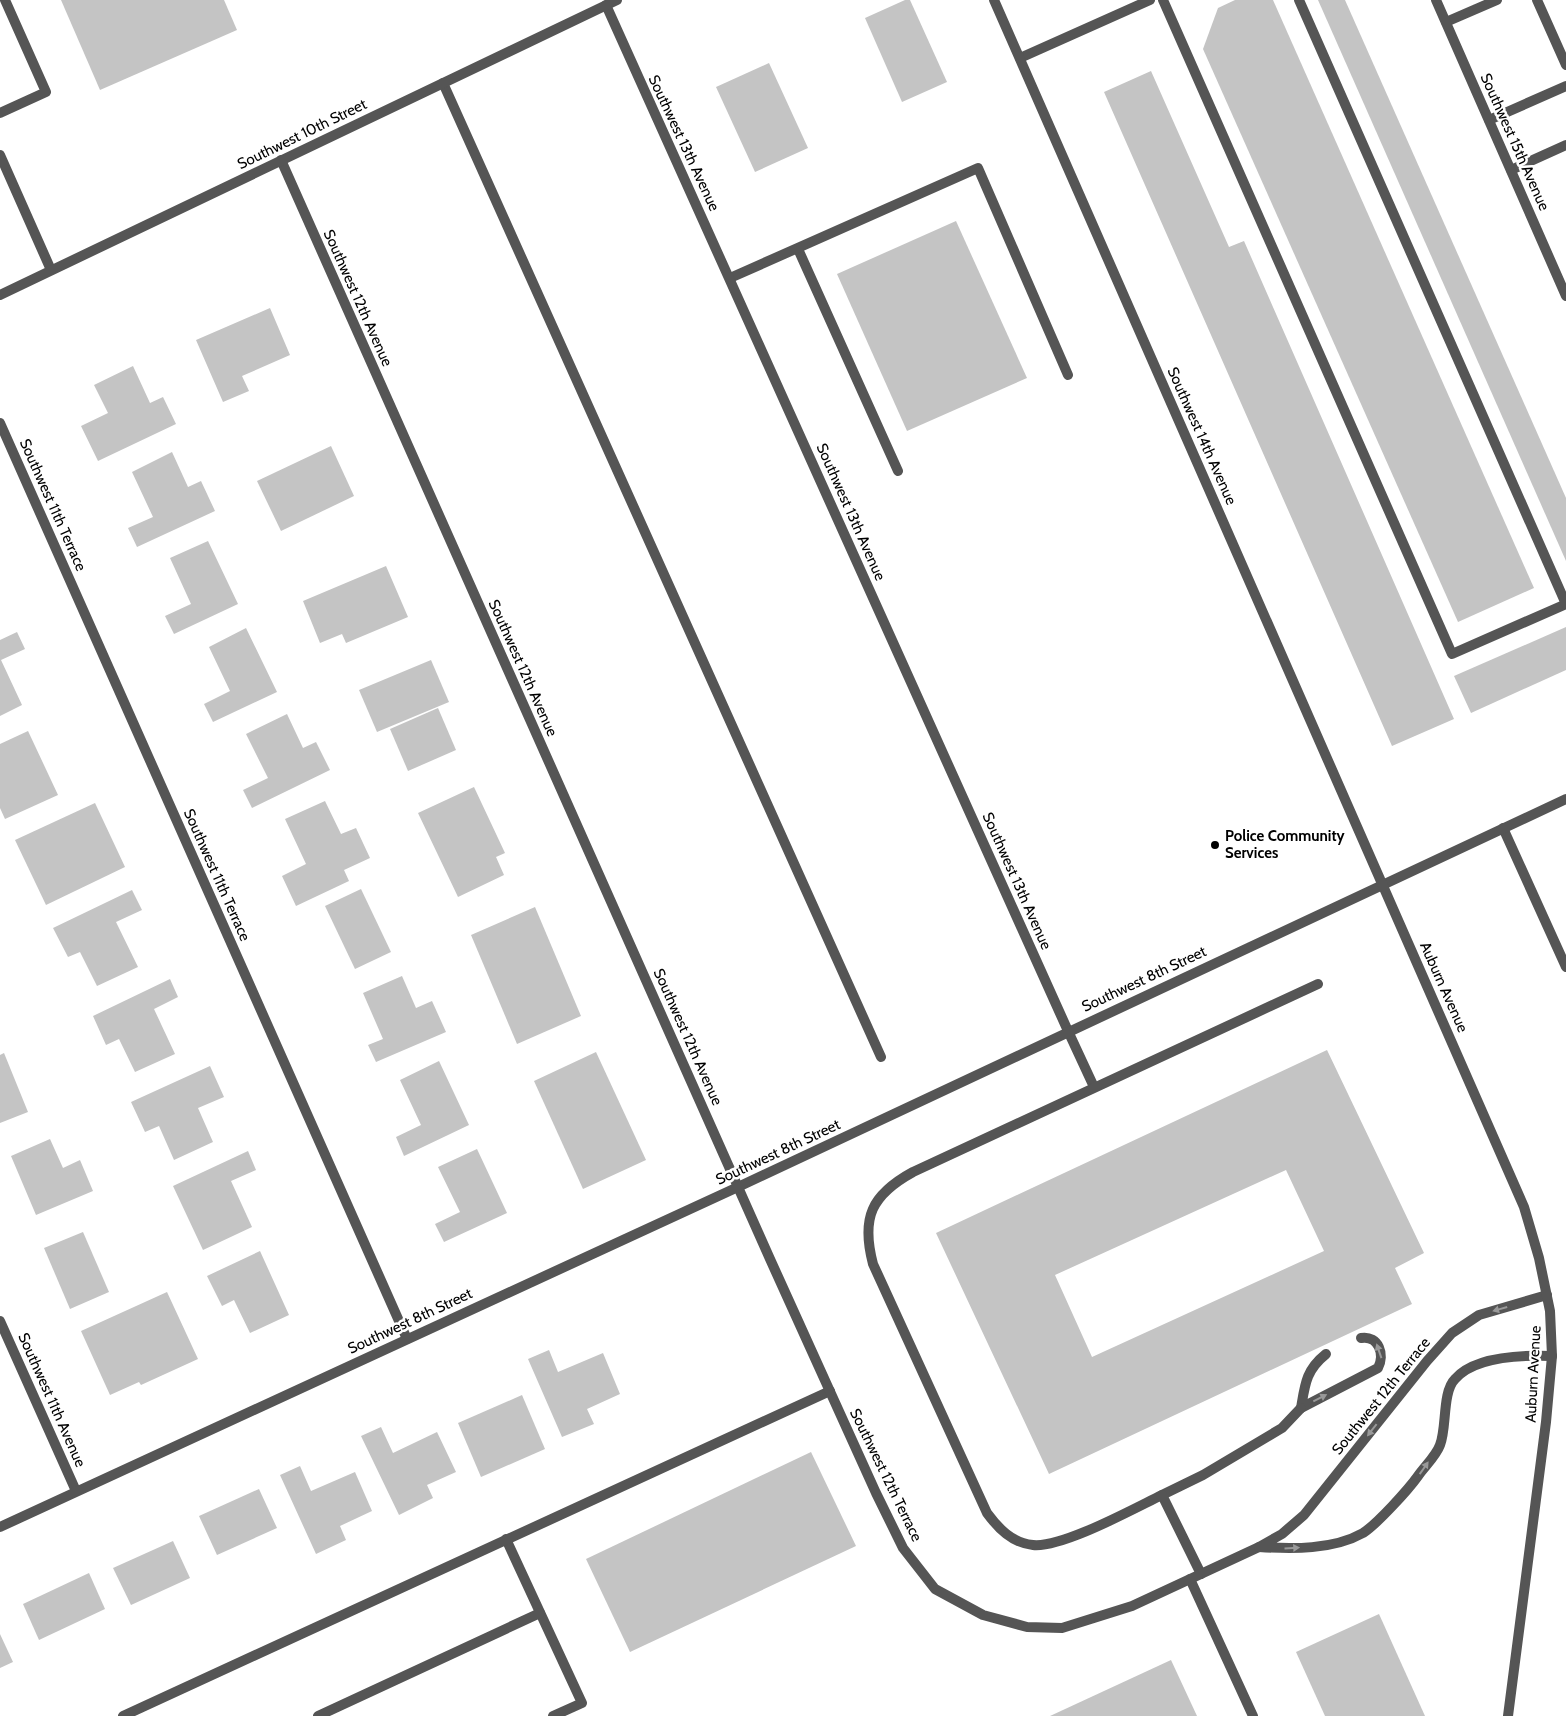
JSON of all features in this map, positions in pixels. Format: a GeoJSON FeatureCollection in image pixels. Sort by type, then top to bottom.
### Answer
{"type":"FeatureCollection","features":[{"type":"Feature","properties":{"kind":"street"},"geometry":{"type":"LineString","coordinates":[[0,113],[46,92],[5,0]]}},
{"type":"Feature","properties":{"kind":"street","name":"Southwest 10th Street"},"geometry":{"type":"LineString","coordinates":[[0,295],[443,83],[605,3],[617,0]]}},
{"type":"Feature","properties":{"kind":"street","name":"Southwest 14th Avenue"},"geometry":{"type":"LineString","coordinates":[[994,0],[1382,884]]}},
{"type":"Feature","properties":{"kind":"street"},"geometry":{"type":"LineString","coordinates":[[1020,58],[1150,0]]}},
{"type":"Feature","properties":{"kind":"street"},"geometry":{"type":"LineString","coordinates":[[1163,0],[1452,654],[1566,604],[1299,0]]}},
{"type":"Feature","properties":{"kind":"street","name":"Southwest 15th Avenue"},"geometry":{"type":"LineString","coordinates":[[1436,0],[1566,296]]}},
{"type":"Feature","properties":{"kind":"street"},"geometry":{"type":"LineString","coordinates":[[1446,22],[1497,0]]}},
{"type":"Feature","properties":{"kind":"street"},"geometry":{"type":"LineString","coordinates":[[1537,0],[1566,65]]}},
{"type":"Feature","properties":{"kind":"street","name":"Southwest 13th Avenue"},"geometry":{"type":"LineString","coordinates":[[605,3],[1094,1087]]}},
{"type":"Feature","properties":{"kind":"street"},"geometry":{"type":"LineString","coordinates":[[443,83],[881,1057]]}},
{"type":"Feature","properties":{"kind":"street"},"geometry":{"type":"LineString","coordinates":[[1489,120],[1566,86]]}},
{"type":"Feature","properties":{"kind":"street"},"geometry":{"type":"LineString","coordinates":[[1511,170],[1566,145]]}},
{"type":"Feature","properties":{"kind":"street"},"geometry":{"type":"LineString","coordinates":[[0,155],[51,270]]}},
{"type":"Feature","properties":{"kind":"street","name":"Southwest 12th Avenue"},"geometry":{"type":"LineString","coordinates":[[281,160],[738,1187]]}},
{"type":"Feature","properties":{"kind":"street"},"geometry":{"type":"LineString","coordinates":[[730,278],[978,168],[1068,375]]}},
{"type":"Feature","properties":{"kind":"street"},"geometry":{"type":"LineString","coordinates":[[798,249],[898,472]]}},
{"type":"Feature","properties":{"kind":"street","name":"Southwest 11th Terrace"},"geometry":{"type":"LineString","coordinates":[[0,423],[407,1339]]}},
{"type":"Feature","properties":{"kind":"street","name":"Southwest 8th Street"},"geometry":{"type":"LineString","coordinates":[[0,1527],[738,1187],[1382,884],[1566,800]]}},
{"type":"Feature","properties":{"kind":"street"},"geometry":{"type":"LineString","coordinates":[[1503,828],[1566,967]]}},
{"type":"Feature","properties":{"kind":"street","name":"Auburn Avenue"},"geometry":{"type":"LineString","coordinates":[[1382,884],[1524,1207],[1539,1258],[1550,1311],[1552,1356],[1546,1422],[1508,1716]]}},
{"type":"Feature","properties":{"kind":"street"},"geometry":{"type":"LineString","coordinates":[[1318,984],[1094,1087],[892,1184],[878,1199],[869,1220],[868,1241],[878,1273],[987,1512],[997,1527],[1013,1539],[1032,1545],[1058,1543],[1162,1496],[1203,1475],[1282,1428],[1300,1408],[1378,1368],[1382,1360],[1382,1351],[1371,1339],[1360,1338]]}},
{"type":"Feature","properties":{"kind":"street","name":"Southwest 12th Terrace"},"geometry":{"type":"LineString","coordinates":[[738,1187],[903,1548],[935,1589],[983,1615],[1027,1627],[1062,1628],[1132,1606],[1259,1547],[1282,1534],[1304,1515],[1427,1361],[1452,1333],[1479,1316],[1547,1295]]}},
{"type":"Feature","properties":{"kind":"street","name":"Southwest 11th Avenue"},"geometry":{"type":"LineString","coordinates":[[0,1321],[76,1491]]}},
{"type":"Feature","properties":{"kind":"street"},"geometry":{"type":"LineString","coordinates":[[1300,1408],[1306,1379],[1317,1362],[1326,1354]]}},
{"type":"Feature","properties":{"kind":"street","name":"Southwest 12th Terrace"},"geometry":{"type":"LineString","coordinates":[[1259,1547],[1290,1548],[1332,1544],[1363,1533],[1409,1489],[1440,1445],[1446,1402],[1454,1379],[1484,1360],[1530,1355],[1552,1356]]}},
{"type":"Feature","properties":{"kind":"street"},"geometry":{"type":"LineString","coordinates":[[123,1716],[830,1391]]}},
{"type":"Feature","properties":{"kind":"street"},"geometry":{"type":"LineString","coordinates":[[1162,1496],[1200,1574]]}},
{"type":"Feature","properties":{"kind":"street"},"geometry":{"type":"LineString","coordinates":[[506,1540],[582,1703],[553,1716]]}},
{"type":"Feature","properties":{"kind":"street"},"geometry":{"type":"LineString","coordinates":[[1190,1579],[1253,1716]]}},
{"type":"Feature","properties":{"kind":"street"},"geometry":{"type":"LineString","coordinates":[[318,1716],[540,1613]]}},
{"type":"Feature","properties":{"kind":"building"},"geometry":{"type":"Polygon","coordinates":[[[61,0],[224,0],[237,30],[100,90],[61,0]]]}},
{"type":"Feature","properties":{"kind":"building"},"geometry":{"type":"Polygon","coordinates":[[[905,0],[910,0],[947,82],[902,102],[865,18],[905,0]]]}},
{"type":"Feature","properties":{"kind":"building"},"geometry":{"type":"Polygon","coordinates":[[[1235,0],[1273,0],[1534,588],[1458,622],[1203,49],[1218,8],[1235,0]]]}},
{"type":"Feature","properties":{"kind":"building"},"geometry":{"type":"Polygon","coordinates":[[[1318,0],[1345,0],[1566,498],[1566,561],[1318,0]]]}},
{"type":"Feature","properties":{"kind":"building"},"geometry":{"type":"Polygon","coordinates":[[[769,63],[808,148],[755,172],[716,87],[769,63]]]}},
{"type":"Feature","properties":{"kind":"building"},"geometry":{"type":"Polygon","coordinates":[[[1151,71],[1229,247],[1244,241],[1454,719],[1392,746],[1104,92],[1151,71]]]}},
{"type":"Feature","properties":{"kind":"building"},"geometry":{"type":"Polygon","coordinates":[[[956,221],[1027,378],[907,431],[837,274],[956,221]]]}},
{"type":"Feature","properties":{"kind":"building"},"geometry":{"type":"Polygon","coordinates":[[[270,308],[290,355],[242,376],[249,391],[223,402],[196,340],[270,308]]]}},
{"type":"Feature","properties":{"kind":"building"},"geometry":{"type":"Polygon","coordinates":[[[133,366],[150,403],[163,397],[176,424],[98,461],[81,426],[108,413],[94,385],[133,366]]]}},
{"type":"Feature","properties":{"kind":"building"},"geometry":{"type":"Polygon","coordinates":[[[331,446],[354,496],[281,531],[257,481],[331,446]]]}},
{"type":"Feature","properties":{"kind":"building"},"geometry":{"type":"Polygon","coordinates":[[[172,452],[188,487],[201,481],[215,511],[137,547],[128,528],[153,517],[132,472],[172,452]]]}},
{"type":"Feature","properties":{"kind":"building"},"geometry":{"type":"Polygon","coordinates":[[[208,541],[238,604],[174,634],[165,616],[191,604],[170,558],[208,541]]]}},
{"type":"Feature","properties":{"kind":"building"},"geometry":{"type":"Polygon","coordinates":[[[386,566],[408,617],[346,643],[342,634],[320,643],[303,601],[386,566]]]}},
{"type":"Feature","properties":{"kind":"building"},"geometry":{"type":"Polygon","coordinates":[[[1566,627],[1566,670],[1471,713],[1454,676],[1566,627]]]}},
{"type":"Feature","properties":{"kind":"building"},"geometry":{"type":"Polygon","coordinates":[[[246,628],[277,692],[213,722],[204,704],[230,691],[209,647],[246,628]]]}},
{"type":"Feature","properties":{"kind":"building"},"geometry":{"type":"Polygon","coordinates":[[[17,632],[25,649],[1,660],[22,705],[0,716],[0,640],[17,632]]]}},
{"type":"Feature","properties":{"kind":"building"},"geometry":{"type":"Polygon","coordinates":[[[431,660],[449,702],[377,732],[359,690],[431,660]]]}},
{"type":"Feature","properties":{"kind":"building"},"geometry":{"type":"Polygon","coordinates":[[[438,708],[456,750],[408,771],[390,729],[438,708]]]}},
{"type":"Feature","properties":{"kind":"building"},"geometry":{"type":"Polygon","coordinates":[[[287,714],[303,748],[316,742],[330,770],[252,808],[243,790],[268,778],[246,734],[287,714]]]}},
{"type":"Feature","properties":{"kind":"building"},"geometry":{"type":"Polygon","coordinates":[[[28,731],[58,795],[5,819],[0,808],[0,744],[28,731]]]}},
{"type":"Feature","properties":{"kind":"building"},"geometry":{"type":"Polygon","coordinates":[[[474,787],[505,853],[496,857],[504,875],[458,897],[418,813],[474,787]]]}},
{"type":"Feature","properties":{"kind":"building"},"geometry":{"type":"Polygon","coordinates":[[[325,801],[341,834],[356,828],[370,858],[344,870],[349,881],[296,906],[282,876],[306,864],[285,819],[325,801]]]}},
{"type":"Feature","properties":{"kind":"building"},"geometry":{"type":"Polygon","coordinates":[[[95,803],[125,867],[46,905],[15,840],[95,803]]]}},
{"type":"Feature","properties":{"kind":"building"},"geometry":{"type":"Polygon","coordinates":[[[361,889],[391,952],[355,969],[325,906],[361,889]]]}},
{"type":"Feature","properties":{"kind":"building"},"geometry":{"type":"Polygon","coordinates":[[[132,890],[142,910],[116,922],[138,967],[97,986],[80,952],[68,957],[53,928],[132,890]]]}},
{"type":"Feature","properties":{"kind":"building"},"geometry":{"type":"Polygon","coordinates":[[[535,907],[581,1016],[517,1044],[471,935],[535,907]]]}},
{"type":"Feature","properties":{"kind":"building"},"geometry":{"type":"Polygon","coordinates":[[[402,976],[416,1008],[432,1001],[446,1032],[376,1062],[368,1045],[383,1039],[363,993],[402,976]]]}},
{"type":"Feature","properties":{"kind":"building"},"geometry":{"type":"Polygon","coordinates":[[[170,979],[178,997],[154,1009],[175,1054],[135,1072],[119,1039],[106,1045],[93,1016],[170,979]]]}},
{"type":"Feature","properties":{"kind":"building"},"geometry":{"type":"Polygon","coordinates":[[[1327,1050],[1424,1253],[1395,1268],[1412,1304],[1049,1474],[936,1233],[1327,1050]],[[1286,1170],[1055,1275],[1092,1357],[1324,1251],[1286,1170]]]}},
{"type":"Feature","properties":{"kind":"building"},"geometry":{"type":"Polygon","coordinates":[[[596,1052],[646,1160],[583,1189],[534,1081],[596,1052]]]}},
{"type":"Feature","properties":{"kind":"building"},"geometry":{"type":"Polygon","coordinates":[[[4,1053],[28,1112],[0,1123],[0,1055],[4,1053]]]}},
{"type":"Feature","properties":{"kind":"building"},"geometry":{"type":"Polygon","coordinates":[[[439,1061],[469,1125],[404,1156],[396,1137],[421,1125],[400,1080],[439,1061]]]}},
{"type":"Feature","properties":{"kind":"building"},"geometry":{"type":"Polygon","coordinates":[[[210,1066],[224,1097],[198,1108],[213,1142],[174,1160],[159,1126],[145,1132],[131,1102],[210,1066]]]}},
{"type":"Feature","properties":{"kind":"building"},"geometry":{"type":"Polygon","coordinates":[[[50,1139],[63,1168],[80,1160],[93,1191],[36,1215],[11,1156],[50,1139]]]}},
{"type":"Feature","properties":{"kind":"building"},"geometry":{"type":"Polygon","coordinates":[[[477,1149],[507,1213],[444,1242],[435,1224],[460,1212],[438,1167],[477,1149]]]}},
{"type":"Feature","properties":{"kind":"building"},"geometry":{"type":"Polygon","coordinates":[[[248,1151],[256,1170],[231,1181],[252,1227],[203,1250],[173,1186],[248,1151]]]}},
{"type":"Feature","properties":{"kind":"building"},"geometry":{"type":"Polygon","coordinates":[[[83,1232],[109,1292],[70,1309],[44,1248],[83,1232]]]}},
{"type":"Feature","properties":{"kind":"building"},"geometry":{"type":"Polygon","coordinates":[[[260,1251],[289,1315],[250,1333],[234,1300],[222,1306],[207,1276],[260,1251]]]}},
{"type":"Feature","properties":{"kind":"building"},"geometry":{"type":"Polygon","coordinates":[[[167,1292],[198,1359],[141,1385],[139,1382],[110,1395],[81,1331],[167,1292]]]}},
{"type":"Feature","properties":{"kind":"building"},"geometry":{"type":"Polygon","coordinates":[[[549,1350],[558,1372],[603,1353],[620,1394],[587,1409],[594,1424],[562,1437],[528,1359],[549,1350]]]}},
{"type":"Feature","properties":{"kind":"building"},"geometry":{"type":"Polygon","coordinates":[[[522,1395],[545,1449],[481,1477],[458,1423],[522,1395]]]}},
{"type":"Feature","properties":{"kind":"building"},"geometry":{"type":"Polygon","coordinates":[[[381,1427],[393,1453],[437,1432],[456,1472],[427,1485],[433,1498],[399,1515],[361,1436],[381,1427]]]}},
{"type":"Feature","properties":{"kind":"building"},"geometry":{"type":"Polygon","coordinates":[[[811,1452],[856,1546],[630,1652],[586,1559],[811,1452]]]}},
{"type":"Feature","properties":{"kind":"building"},"geometry":{"type":"Polygon","coordinates":[[[300,1466],[311,1491],[355,1472],[372,1511],[340,1526],[346,1540],[316,1554],[280,1475],[300,1466]]]}},
{"type":"Feature","properties":{"kind":"building"},"geometry":{"type":"Polygon","coordinates":[[[259,1489],[277,1528],[217,1555],[199,1516],[259,1489]]]}},
{"type":"Feature","properties":{"kind":"building"},"geometry":{"type":"Polygon","coordinates":[[[173,1541],[190,1578],[131,1605],[113,1568],[173,1541]]]}},
{"type":"Feature","properties":{"kind":"building"},"geometry":{"type":"Polygon","coordinates":[[[89,1573],[105,1609],[39,1640],[23,1604],[89,1573]]]}},
{"type":"Feature","properties":{"kind":"building"},"geometry":{"type":"Polygon","coordinates":[[[1379,1614],[1425,1716],[1325,1716],[1296,1652],[1379,1614]]]}},
{"type":"Feature","properties":{"kind":"building"},"geometry":{"type":"Polygon","coordinates":[[[0,1634],[13,1662],[0,1668],[0,1634]]]}},
{"type":"Feature","properties":{"kind":"building"},"geometry":{"type":"Polygon","coordinates":[[[1171,1660],[1197,1716],[1050,1716],[1171,1660]]]}},
{"type":"Feature","properties":{"kind":"place","name":"Police Community Services"},"geometry":{"type":"Point","coordinates":[1215,845]}}]}
